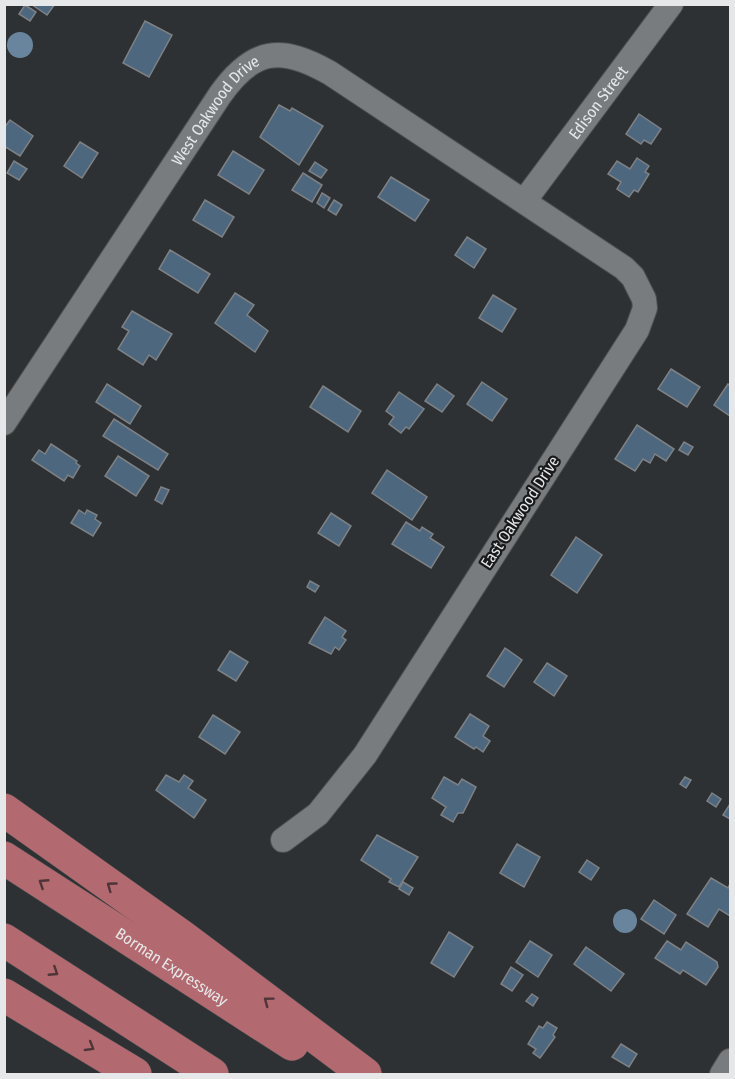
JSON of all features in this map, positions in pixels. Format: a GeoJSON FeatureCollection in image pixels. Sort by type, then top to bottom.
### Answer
{"type":"FeatureCollection","features":[{"type":"Feature","properties":{"kind":"highway"},"geometry":{"type":"LineString","coordinates":[[4,810],[184,938],[365,1074]]}},
{"type":"Feature","properties":{"kind":"highway","name":"Borman Expressway"},"geometry":{"type":"LineString","coordinates":[[4,858],[339,1074]]}},
{"type":"Feature","properties":{"kind":"highway"},"geometry":{"type":"LineString","coordinates":[[4,940],[212,1074]]}},
{"type":"Feature","properties":{"kind":"highway"},"geometry":{"type":"LineString","coordinates":[[4,994],[135,1074]]}},
{"type":"Feature","properties":{"kind":"street","name":"Edison Street"},"geometry":{"type":"LineString","coordinates":[[525,200],[671,4]]}},
{"type":"Feature","properties":{"kind":"street","name":"West Oakwood Drive"},"geometry":{"type":"LineString","coordinates":[[4,423],[220,95],[237,73],[256,59],[285,54],[317,66],[525,200]]}},
{"type":"Feature","properties":{"kind":"street","name":"East Oakwood Drive"},"geometry":{"type":"LineString","coordinates":[[283,840],[318,814],[365,755],[642,319],[644,299],[633,277],[525,200]]}},
{"type":"Feature","properties":{"kind":"street"},"geometry":{"type":"LineString","coordinates":[[722,1074],[730,1061]]}},
{"type":"Feature","properties":{"kind":"water"},"geometry":{"type":"Polygon","coordinates":[[[20,32],[29,36],[33,45],[29,54],[20,58],[11,54],[7,45],[11,36],[20,32]]]}},
{"type":"Feature","properties":{"kind":"water"},"geometry":{"type":"Polygon","coordinates":[[[625,909],[634,912],[637,921],[634,930],[625,933],[616,930],[613,921],[616,912],[625,909]]]}},
{"type":"Feature","properties":{"kind":"building"},"geometry":{"type":"Polygon","coordinates":[[[31,4],[55,4],[47,15],[31,4]]]}},
{"type":"Feature","properties":{"kind":"building"},"geometry":{"type":"Polygon","coordinates":[[[25,5],[36,12],[30,21],[19,14],[25,5]]]}},
{"type":"Feature","properties":{"kind":"building"},"geometry":{"type":"Polygon","coordinates":[[[145,21],[172,35],[149,77],[123,63],[145,21]]]}},
{"type":"Feature","properties":{"kind":"building"},"geometry":{"type":"Polygon","coordinates":[[[279,105],[290,111],[292,108],[323,126],[299,165],[260,137],[279,105]]]}},
{"type":"Feature","properties":{"kind":"building"},"geometry":{"type":"Polygon","coordinates":[[[639,114],[661,129],[651,144],[644,140],[641,144],[626,134],[639,114]]]}},
{"type":"Feature","properties":{"kind":"building"},"geometry":{"type":"Polygon","coordinates":[[[10,120],[33,136],[20,156],[4,146],[4,128],[10,120]]]}},
{"type":"Feature","properties":{"kind":"building"},"geometry":{"type":"Polygon","coordinates":[[[80,142],[98,153],[82,178],[64,166],[80,142]]]}},
{"type":"Feature","properties":{"kind":"building"},"geometry":{"type":"Polygon","coordinates":[[[233,151],[264,170],[249,194],[218,175],[233,151]]]}},
{"type":"Feature","properties":{"kind":"building"},"geometry":{"type":"Polygon","coordinates":[[[637,158],[649,166],[645,172],[649,174],[638,192],[634,190],[629,197],[617,189],[621,182],[608,174],[617,161],[630,169],[637,158]]]}},
{"type":"Feature","properties":{"kind":"building"},"geometry":{"type":"Polygon","coordinates":[[[14,161],[27,169],[19,180],[7,173],[14,161]]]}},
{"type":"Feature","properties":{"kind":"building"},"geometry":{"type":"Polygon","coordinates":[[[315,162],[327,170],[321,178],[309,171],[315,162]]]}},
{"type":"Feature","properties":{"kind":"building"},"geometry":{"type":"Polygon","coordinates":[[[303,173],[322,185],[312,202],[292,190],[303,173]]]}},
{"type":"Feature","properties":{"kind":"building"},"geometry":{"type":"Polygon","coordinates":[[[391,177],[429,200],[415,221],[378,197],[391,177]]]}},
{"type":"Feature","properties":{"kind":"building"},"geometry":{"type":"Polygon","coordinates":[[[322,193],[330,198],[324,208],[317,203],[322,193]]]}},
{"type":"Feature","properties":{"kind":"building"},"geometry":{"type":"Polygon","coordinates":[[[205,200],[234,217],[222,237],[193,220],[205,200]]]}},
{"type":"Feature","properties":{"kind":"building"},"geometry":{"type":"Polygon","coordinates":[[[334,200],[342,205],[336,215],[328,210],[334,200]]]}},
{"type":"Feature","properties":{"kind":"building"},"geometry":{"type":"Polygon","coordinates":[[[467,237],[486,249],[474,268],[455,255],[467,237]]]}},
{"type":"Feature","properties":{"kind":"building"},"geometry":{"type":"Polygon","coordinates":[[[170,250],[210,274],[198,293],[159,269],[170,250]]]}},
{"type":"Feature","properties":{"kind":"building"},"geometry":{"type":"Polygon","coordinates":[[[235,293],[254,305],[247,315],[268,331],[255,352],[215,323],[235,293]]]}},
{"type":"Feature","properties":{"kind":"building"},"geometry":{"type":"Polygon","coordinates":[[[493,295],[516,309],[502,332],[479,318],[493,295]]]}},
{"type":"Feature","properties":{"kind":"building"},"geometry":{"type":"Polygon","coordinates":[[[132,311],[172,334],[156,360],[149,355],[143,365],[118,349],[129,331],[122,327],[132,311]]]}},
{"type":"Feature","properties":{"kind":"building"},"geometry":{"type":"Polygon","coordinates":[[[671,369],[700,387],[687,407],[658,389],[671,369]]]}},
{"type":"Feature","properties":{"kind":"building"},"geometry":{"type":"Polygon","coordinates":[[[482,382],[507,399],[492,421],[467,404],[482,382]]]}},
{"type":"Feature","properties":{"kind":"building"},"geometry":{"type":"Polygon","coordinates":[[[107,384],[141,406],[130,424],[96,402],[107,384]]]}},
{"type":"Feature","properties":{"kind":"building"},"geometry":{"type":"Polygon","coordinates":[[[437,384],[454,396],[442,412],[425,401],[437,384]]]}},
{"type":"Feature","properties":{"kind":"building"},"geometry":{"type":"Polygon","coordinates":[[[728,384],[730,386],[730,416],[714,405],[728,384]]]}},
{"type":"Feature","properties":{"kind":"building"},"geometry":{"type":"Polygon","coordinates":[[[323,386],[361,411],[348,432],[310,407],[323,386]]]}},
{"type":"Feature","properties":{"kind":"building"},"geometry":{"type":"Polygon","coordinates":[[[399,392],[424,409],[409,429],[406,427],[401,433],[389,424],[394,417],[386,411],[399,392]]]}},
{"type":"Feature","properties":{"kind":"building"},"geometry":{"type":"Polygon","coordinates":[[[114,419],[168,454],[158,470],[103,436],[114,419]]]}},
{"type":"Feature","properties":{"kind":"building"},"geometry":{"type":"Polygon","coordinates":[[[637,425],[674,449],[666,461],[655,454],[650,463],[643,459],[635,471],[615,459],[637,425]]]}},
{"type":"Feature","properties":{"kind":"building"},"geometry":{"type":"Polygon","coordinates":[[[684,442],[693,447],[688,455],[679,450],[684,442]]]}},
{"type":"Feature","properties":{"kind":"building"},"geometry":{"type":"Polygon","coordinates":[[[51,444],[77,461],[76,463],[80,466],[73,478],[68,475],[64,481],[32,460],[39,450],[45,454],[51,444]]]}},
{"type":"Feature","properties":{"kind":"building"},"geometry":{"type":"Polygon","coordinates":[[[118,456],[149,476],[136,496],[105,476],[118,456]]]}},
{"type":"Feature","properties":{"kind":"building"},"geometry":{"type":"Polygon","coordinates":[[[387,470],[427,497],[412,520],[372,493],[387,470]]]}},
{"type":"Feature","properties":{"kind":"building"},"geometry":{"type":"Polygon","coordinates":[[[161,487],[169,490],[162,504],[155,500],[161,487]]]}},
{"type":"Feature","properties":{"kind":"building"},"geometry":{"type":"Polygon","coordinates":[[[79,510],[85,514],[87,510],[97,515],[95,519],[101,523],[93,536],[71,523],[79,510]]]}},
{"type":"Feature","properties":{"kind":"building"},"geometry":{"type":"Polygon","coordinates":[[[331,513],[351,526],[339,546],[318,533],[331,513]]]}},
{"type":"Feature","properties":{"kind":"building"},"geometry":{"type":"Polygon","coordinates":[[[406,522],[420,531],[422,527],[433,534],[430,538],[444,547],[431,568],[392,544],[406,522]]]}},
{"type":"Feature","properties":{"kind":"building"},"geometry":{"type":"Polygon","coordinates":[[[576,537],[602,555],[577,593],[551,575],[576,537]]]}},
{"type":"Feature","properties":{"kind":"building"},"geometry":{"type":"Polygon","coordinates":[[[310,581],[319,586],[315,592],[307,587],[310,581]]]}},
{"type":"Feature","properties":{"kind":"building"},"geometry":{"type":"Polygon","coordinates":[[[325,617],[346,631],[342,637],[346,640],[339,650],[335,647],[331,654],[309,643],[325,617]]]}},
{"type":"Feature","properties":{"kind":"building"},"geometry":{"type":"Polygon","coordinates":[[[505,648],[522,660],[504,687],[487,676],[505,648]]]}},
{"type":"Feature","properties":{"kind":"building"},"geometry":{"type":"Polygon","coordinates":[[[230,651],[248,662],[236,681],[218,670],[230,651]]]}},
{"type":"Feature","properties":{"kind":"building"},"geometry":{"type":"Polygon","coordinates":[[[547,663],[567,676],[554,696],[534,682],[547,663]]]}},
{"type":"Feature","properties":{"kind":"building"},"geometry":{"type":"Polygon","coordinates":[[[470,714],[489,726],[483,736],[490,741],[483,752],[455,737],[470,714]]]}},
{"type":"Feature","properties":{"kind":"building"},"geometry":{"type":"Polygon","coordinates":[[[213,715],[240,732],[225,754],[199,737],[213,715]]]}},
{"type":"Feature","properties":{"kind":"building"},"geometry":{"type":"Polygon","coordinates":[[[166,775],[179,782],[184,775],[193,781],[188,788],[206,800],[194,818],[156,790],[166,775]]]}},
{"type":"Feature","properties":{"kind":"building"},"geometry":{"type":"Polygon","coordinates":[[[444,777],[458,785],[462,779],[476,787],[463,813],[458,813],[453,822],[441,815],[446,807],[432,798],[444,777]]]}},
{"type":"Feature","properties":{"kind":"building"},"geometry":{"type":"Polygon","coordinates":[[[685,777],[691,780],[686,788],[680,784],[685,777]]]}},
{"type":"Feature","properties":{"kind":"building"},"geometry":{"type":"Polygon","coordinates":[[[712,793],[721,799],[716,807],[707,801],[712,793]]]}},
{"type":"Feature","properties":{"kind":"building"},"geometry":{"type":"Polygon","coordinates":[[[730,804],[730,819],[723,815],[730,804]]]}},
{"type":"Feature","properties":{"kind":"building"},"geometry":{"type":"Polygon","coordinates":[[[377,835],[418,857],[399,887],[389,882],[391,879],[361,860],[377,835]]]}},
{"type":"Feature","properties":{"kind":"building"},"geometry":{"type":"Polygon","coordinates":[[[517,844],[540,857],[524,887],[500,873],[517,844]]]}},
{"type":"Feature","properties":{"kind":"building"},"geometry":{"type":"Polygon","coordinates":[[[587,860],[599,868],[591,880],[579,872],[587,860]]]}},
{"type":"Feature","properties":{"kind":"building"},"geometry":{"type":"Polygon","coordinates":[[[711,878],[728,888],[730,884],[730,916],[719,909],[708,927],[687,914],[711,878]]]}},
{"type":"Feature","properties":{"kind":"building"},"geometry":{"type":"Polygon","coordinates":[[[403,882],[413,888],[409,895],[399,889],[403,882]]]}},
{"type":"Feature","properties":{"kind":"building"},"geometry":{"type":"Polygon","coordinates":[[[654,900],[676,915],[664,934],[641,919],[654,900]]]}},
{"type":"Feature","properties":{"kind":"building"},"geometry":{"type":"Polygon","coordinates":[[[449,932],[473,947],[454,977],[431,963],[449,932]]]}},
{"type":"Feature","properties":{"kind":"building"},"geometry":{"type":"Polygon","coordinates":[[[530,941],[552,955],[538,977],[516,962],[530,941]]]}},
{"type":"Feature","properties":{"kind":"building"},"geometry":{"type":"Polygon","coordinates":[[[667,941],[681,950],[686,942],[717,962],[718,967],[706,985],[683,970],[680,974],[655,958],[667,941]]]}},
{"type":"Feature","properties":{"kind":"building"},"geometry":{"type":"Polygon","coordinates":[[[586,947],[624,974],[611,991],[574,964],[586,947]]]}},
{"type":"Feature","properties":{"kind":"building"},"geometry":{"type":"Polygon","coordinates":[[[511,967],[523,975],[512,991],[501,984],[511,967]]]}},
{"type":"Feature","properties":{"kind":"building"},"geometry":{"type":"Polygon","coordinates":[[[532,994],[538,998],[533,1006],[526,1001],[532,994]]]}},
{"type":"Feature","properties":{"kind":"building"},"geometry":{"type":"Polygon","coordinates":[[[547,1022],[557,1028],[553,1035],[555,1037],[540,1058],[533,1053],[536,1049],[528,1044],[539,1026],[543,1028],[547,1022]]]}},
{"type":"Feature","properties":{"kind":"building"},"geometry":{"type":"Polygon","coordinates":[[[621,1044],[637,1054],[629,1067],[612,1057],[621,1044]]]}}]}
